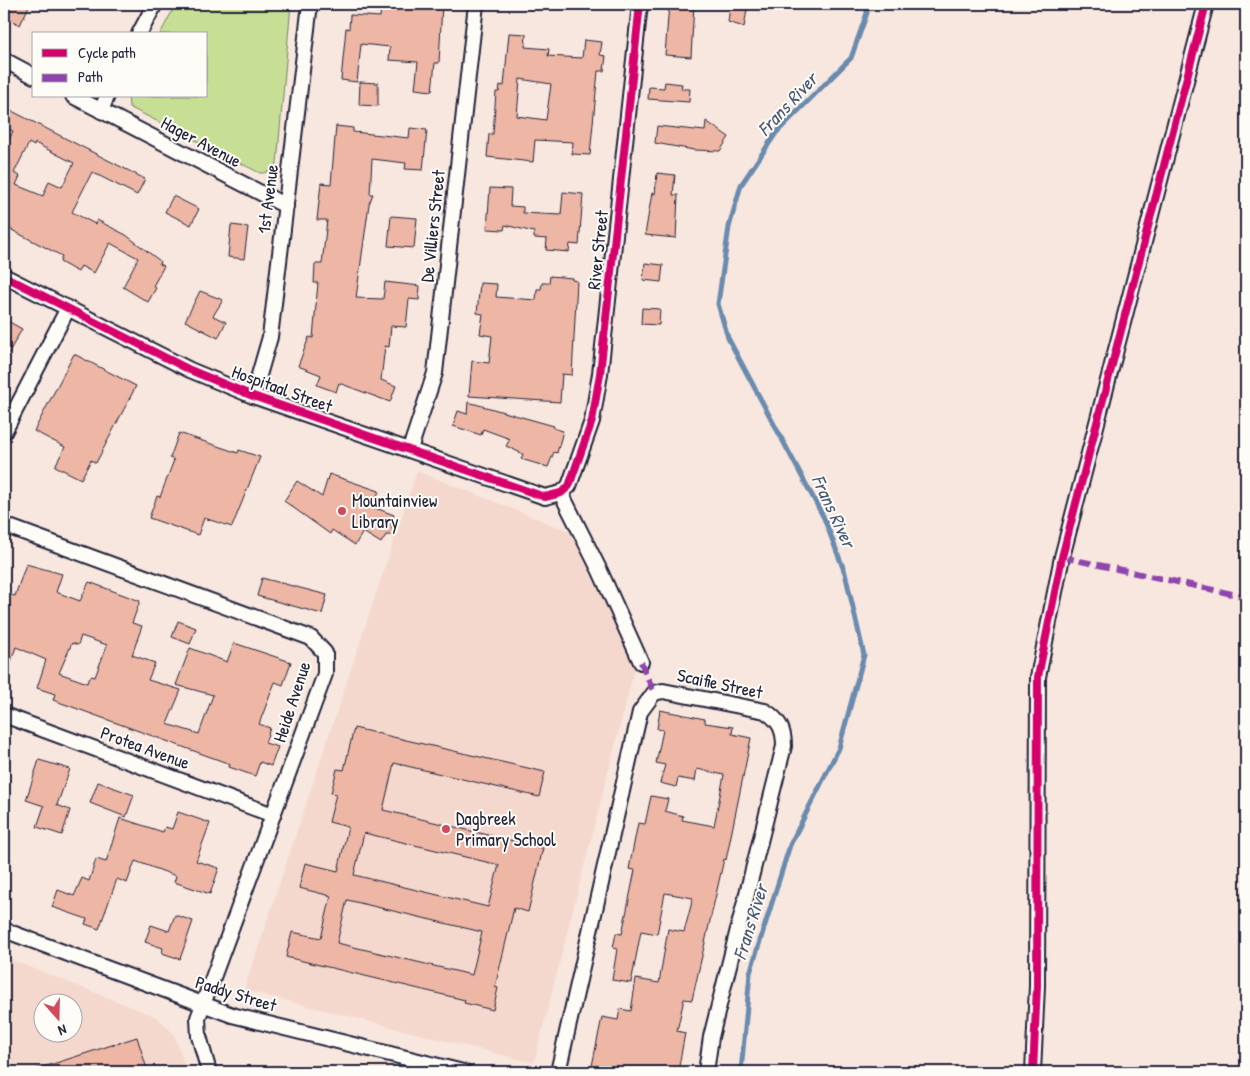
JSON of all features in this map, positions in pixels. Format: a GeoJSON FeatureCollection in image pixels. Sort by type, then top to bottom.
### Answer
{"type":"FeatureCollection","features":[{"type":"Feature","properties":{"kind":"street"},"geometry":{"type":"LineString","coordinates":[[140,32],[155,4]]}},
{"type":"Feature","properties":{"kind":"street","name":"1st Avenue"},"geometry":{"type":"LineString","coordinates":[[253,396],[268,348],[310,4]]}},
{"type":"Feature","properties":{"kind":"street","name":"De Villiers Street"},"geometry":{"type":"LineString","coordinates":[[410,449],[435,373],[476,4]]}},
{"type":"Feature","properties":{"kind":"street","name":"River Street"},"geometry":{"type":"LineString","coordinates":[[561,493],[568,486],[592,421],[600,374],[640,4]]}},
{"type":"Feature","properties":{"kind":"street"},"geometry":{"type":"LineString","coordinates":[[1033,1072],[1037,986],[1038,677],[1062,556],[1206,4]]}},
{"type":"Feature","properties":{"kind":"street"},"geometry":{"type":"LineString","coordinates":[[4,60],[32,75]]}},
{"type":"Feature","properties":{"kind":"street","name":"Hager Avenue"},"geometry":{"type":"LineString","coordinates":[[76,98],[286,206]]}},
{"type":"Feature","properties":{"kind":"street"},"geometry":{"type":"LineString","coordinates":[[101,111],[106,98]]}},
{"type":"Feature","properties":{"kind":"street","name":"Hospitaal Street"},"geometry":{"type":"LineString","coordinates":[[4,276],[67,310],[190,370],[253,396],[410,449],[512,487],[545,497],[561,493]]}},
{"type":"Feature","properties":{"kind":"street"},"geometry":{"type":"LineString","coordinates":[[4,432],[67,310]]}},
{"type":"Feature","properties":{"kind":"street"},"geometry":{"type":"LineString","coordinates":[[561,493],[600,571],[640,662]]}},
{"type":"Feature","properties":{"kind":"street","name":"Heide Avenue"},"geometry":{"type":"LineString","coordinates":[[4,525],[311,638],[320,645],[325,653],[325,674],[198,1018],[199,1036],[209,1072]]}},
{"type":"Feature","properties":{"kind":"street","name":"Scaifie Street"},"geometry":{"type":"LineString","coordinates":[[558,1072],[640,712],[654,692],[663,692],[765,711],[774,716],[784,732],[784,746],[711,1037],[706,1072]]}},
{"type":"Feature","properties":{"kind":"street","name":"Protea Avenue"},"geometry":{"type":"LineString","coordinates":[[4,715],[273,815]]}},
{"type":"Feature","properties":{"kind":"street","name":"Paddy Street"},"geometry":{"type":"LineString","coordinates":[[4,930],[232,1015],[463,1072]]}},
{"type":"Feature","properties":{"kind":"shaded area","name":"Dagbreek Primary School"},"geometry":{"type":"Polygon","coordinates":[[[417,471],[571,532],[635,667],[534,1063],[244,990],[417,471]]]}},
{"type":"Feature","properties":{"kind":"shaded area"},"geometry":{"type":"Polygon","coordinates":[[[4,957],[157,1017],[174,1034],[187,1072],[4,1072],[4,957]]]}},
{"type":"Feature","properties":{"kind":"green space"},"geometry":{"type":"Polygon","coordinates":[[[176,4],[291,4],[277,163],[274,168],[260,173],[129,107],[128,98],[208,98],[208,32],[161,32],[176,4]]]}},
{"type":"Feature","properties":{"kind":"building"},"geometry":{"type":"Polygon","coordinates":[[[12,4],[30,4],[20,25],[5,17],[12,4]]]}},
{"type":"Feature","properties":{"kind":"building"},"geometry":{"type":"Polygon","coordinates":[[[381,4],[442,4],[439,63],[435,63],[432,91],[415,89],[418,62],[389,60],[390,47],[361,44],[357,82],[341,80],[346,28],[349,29],[350,15],[380,17],[381,4]]]}},
{"type":"Feature","properties":{"kind":"building"},"geometry":{"type":"Polygon","coordinates":[[[669,4],[694,4],[691,57],[665,55],[669,4]]]}},
{"type":"Feature","properties":{"kind":"building"},"geometry":{"type":"Polygon","coordinates":[[[730,7],[747,10],[744,27],[728,22],[730,7]]]}},
{"type":"Feature","properties":{"kind":"building"},"geometry":{"type":"Polygon","coordinates":[[[509,33],[526,34],[525,47],[549,49],[548,56],[582,58],[584,40],[602,42],[600,55],[606,56],[604,71],[598,71],[590,155],[572,154],[573,142],[535,140],[533,162],[487,157],[489,134],[493,134],[496,92],[499,92],[500,85],[504,86],[509,33]],[[520,79],[517,116],[546,120],[551,84],[520,79]]]}},
{"type":"Feature","properties":{"kind":"building"},"geometry":{"type":"Polygon","coordinates":[[[360,82],[378,83],[378,106],[359,105],[360,82]]]}},
{"type":"Feature","properties":{"kind":"building"},"geometry":{"type":"Polygon","coordinates":[[[665,82],[682,84],[681,89],[690,89],[689,102],[648,99],[649,87],[664,88],[665,82]]]}},
{"type":"Feature","properties":{"kind":"building"},"geometry":{"type":"Polygon","coordinates":[[[4,107],[145,179],[137,195],[92,172],[72,212],[95,224],[97,220],[126,235],[160,261],[159,264],[164,266],[153,286],[156,288],[148,302],[123,287],[138,258],[110,243],[94,273],[81,266],[78,272],[60,262],[62,256],[4,226],[4,161],[10,148],[6,146],[13,131],[4,127],[4,107]],[[29,143],[14,173],[20,176],[16,185],[43,196],[49,181],[62,187],[74,163],[35,143],[34,146],[29,143]]]}},
{"type":"Feature","properties":{"kind":"building"},"geometry":{"type":"Polygon","coordinates":[[[706,121],[729,137],[720,151],[694,150],[655,143],[657,126],[705,131],[706,121]]]}},
{"type":"Feature","properties":{"kind":"building"},"geometry":{"type":"Polygon","coordinates":[[[336,126],[353,128],[353,132],[409,138],[410,128],[427,130],[423,170],[405,169],[406,163],[372,159],[370,194],[373,194],[369,204],[356,298],[383,299],[385,282],[420,286],[419,300],[409,299],[406,327],[391,326],[389,347],[385,346],[381,380],[396,386],[390,402],[339,383],[336,392],[317,385],[321,375],[298,366],[309,337],[313,338],[318,283],[314,283],[315,264],[322,264],[327,220],[317,220],[321,183],[331,184],[336,126]]]}},
{"type":"Feature","properties":{"kind":"building"},"geometry":{"type":"Polygon","coordinates":[[[657,173],[675,175],[673,195],[678,195],[676,238],[645,235],[652,193],[655,194],[657,173]]]}},
{"type":"Feature","properties":{"kind":"building"},"geometry":{"type":"Polygon","coordinates":[[[490,188],[511,189],[510,206],[523,207],[523,213],[561,215],[563,192],[583,194],[579,245],[570,244],[569,252],[546,250],[547,239],[534,238],[534,232],[505,225],[504,230],[487,229],[490,188]]]}},
{"type":"Feature","properties":{"kind":"building"},"geometry":{"type":"Polygon","coordinates":[[[173,196],[199,209],[191,225],[165,212],[173,196]]]}},
{"type":"Feature","properties":{"kind":"building"},"geometry":{"type":"Polygon","coordinates":[[[391,216],[417,218],[414,248],[388,246],[391,216]]]}},
{"type":"Feature","properties":{"kind":"building"},"geometry":{"type":"Polygon","coordinates":[[[231,225],[248,227],[244,259],[228,257],[231,225]]]}},
{"type":"Feature","properties":{"kind":"building"},"geometry":{"type":"Polygon","coordinates":[[[645,263],[663,265],[661,282],[643,280],[645,263]]]}},
{"type":"Feature","properties":{"kind":"building"},"geometry":{"type":"Polygon","coordinates":[[[550,276],[572,278],[572,280],[577,281],[572,375],[562,374],[560,402],[469,396],[472,361],[489,363],[492,336],[480,334],[483,314],[477,313],[480,283],[497,284],[496,297],[536,300],[537,289],[541,289],[542,283],[549,283],[550,276]]]}},
{"type":"Feature","properties":{"kind":"building"},"geometry":{"type":"Polygon","coordinates":[[[200,291],[223,300],[213,316],[226,322],[218,338],[185,321],[200,291]]]}},
{"type":"Feature","properties":{"kind":"building"},"geometry":{"type":"Polygon","coordinates":[[[642,308],[660,309],[659,325],[641,324],[642,308]]]}},
{"type":"Feature","properties":{"kind":"building"},"geometry":{"type":"Polygon","coordinates":[[[4,319],[22,329],[4,361],[4,319]]]}},
{"type":"Feature","properties":{"kind":"building"},"geometry":{"type":"Polygon","coordinates":[[[74,354],[136,386],[96,463],[91,460],[81,479],[55,466],[65,447],[34,431],[74,354]]]}},
{"type":"Feature","properties":{"kind":"building"},"geometry":{"type":"Polygon","coordinates":[[[468,402],[554,426],[553,428],[563,431],[557,453],[554,452],[548,467],[521,459],[523,454],[506,446],[510,439],[483,429],[481,435],[453,426],[458,411],[467,414],[468,402]]]}},
{"type":"Feature","properties":{"kind":"building"},"geometry":{"type":"Polygon","coordinates":[[[179,433],[238,453],[239,450],[260,457],[232,527],[204,518],[198,535],[149,518],[157,496],[160,497],[174,460],[170,458],[179,433]]]}},
{"type":"Feature","properties":{"kind":"building","name":"Mountainview Library"},"geometry":{"type":"Polygon","coordinates":[[[329,474],[379,491],[373,507],[394,515],[391,523],[394,535],[386,535],[381,543],[363,532],[355,545],[332,530],[330,534],[284,501],[297,481],[322,497],[329,474]]]}},
{"type":"Feature","properties":{"kind":"building"},"geometry":{"type":"Polygon","coordinates":[[[26,564],[62,574],[56,592],[80,601],[89,582],[140,601],[132,623],[142,626],[132,655],[155,663],[148,680],[181,690],[167,724],[199,734],[213,695],[176,685],[190,648],[227,662],[234,643],[291,662],[283,685],[275,682],[259,724],[270,728],[265,743],[278,747],[271,766],[260,762],[255,776],[229,767],[230,764],[53,700],[55,694],[37,688],[46,660],[16,647],[6,675],[4,675],[4,593],[15,596],[26,564]],[[81,636],[78,645],[72,643],[59,673],[87,683],[91,676],[95,677],[107,645],[81,636]]]}},
{"type":"Feature","properties":{"kind":"building"},"geometry":{"type":"Polygon","coordinates":[[[262,578],[327,595],[322,614],[257,596],[262,578]]]}},
{"type":"Feature","properties":{"kind":"building"},"geometry":{"type":"Polygon","coordinates":[[[178,621],[196,628],[190,644],[172,637],[178,621]]]}},
{"type":"Feature","properties":{"kind":"building"},"geometry":{"type":"Polygon","coordinates":[[[660,710],[705,719],[705,723],[733,727],[732,734],[751,738],[726,860],[724,859],[692,1000],[684,999],[677,1031],[685,1033],[678,1072],[598,1072],[599,1067],[592,1066],[602,1017],[618,1020],[620,1009],[631,1011],[636,979],[659,983],[668,929],[684,932],[693,898],[665,893],[657,934],[641,931],[631,983],[612,980],[617,949],[613,948],[616,933],[622,934],[635,870],[629,869],[638,823],[645,824],[651,796],[668,799],[665,811],[683,816],[682,820],[714,826],[724,775],[697,769],[695,781],[678,778],[676,787],[660,783],[665,765],[656,763],[663,730],[657,729],[660,710]]]}},
{"type":"Feature","properties":{"kind":"building"},"geometry":{"type":"Polygon","coordinates":[[[354,728],[545,772],[539,797],[394,763],[383,810],[543,848],[528,912],[514,908],[495,987],[498,988],[493,1010],[464,1003],[465,1000],[286,957],[292,932],[321,938],[331,896],[299,888],[305,863],[338,871],[348,827],[329,822],[336,794],[331,793],[337,769],[344,770],[354,728]],[[364,833],[354,875],[488,907],[499,865],[364,833]],[[347,900],[337,943],[472,975],[482,932],[347,900]]]}},
{"type":"Feature","properties":{"kind":"building"},"geometry":{"type":"Polygon","coordinates":[[[39,760],[70,769],[57,805],[70,810],[62,835],[37,827],[44,806],[26,800],[39,760]]]}},
{"type":"Feature","properties":{"kind":"building"},"geometry":{"type":"Polygon","coordinates":[[[98,782],[134,795],[126,817],[90,803],[98,782]]]}},
{"type":"Feature","properties":{"kind":"building"},"geometry":{"type":"Polygon","coordinates":[[[178,812],[210,823],[196,861],[219,868],[210,894],[174,882],[176,876],[135,861],[127,883],[117,879],[99,929],[85,924],[87,919],[52,907],[58,890],[74,896],[82,878],[89,881],[96,859],[106,862],[120,818],[163,832],[165,827],[172,829],[178,812]]]}},
{"type":"Feature","properties":{"kind":"building"},"geometry":{"type":"Polygon","coordinates":[[[175,915],[193,921],[180,959],[162,953],[163,948],[145,942],[151,925],[169,931],[175,915]]]}},
{"type":"Feature","properties":{"kind":"building"},"geometry":{"type":"Polygon","coordinates":[[[137,1037],[147,1069],[138,1072],[34,1072],[34,1070],[137,1037]]]}},
{"type":"Feature","properties":{"kind":"waterway","name":"Frans River"},"geometry":{"type":"LineString","coordinates":[[741,1072],[750,973],[790,845],[839,748],[864,655],[845,573],[824,518],[728,338],[718,304],[729,227],[741,185],[776,133],[851,58],[867,13],[867,4]]}},
{"type":"Feature","properties":{"kind":"marked path"},"geometry":{"type":"LineString","coordinates":[[1062,557],[1246,597]]}},
{"type":"Feature","properties":{"kind":"marked path"},"geometry":{"type":"LineString","coordinates":[[641,662],[654,693]]}},
{"type":"Feature","properties":{"kind":"cycle path"},"geometry":{"type":"LineString","coordinates":[[4,276],[190,370],[253,396],[545,497],[561,493],[569,486],[592,421],[600,374],[640,4]]}},
{"type":"Feature","properties":{"kind":"cycle path"},"geometry":{"type":"LineString","coordinates":[[1033,1072],[1037,986],[1038,677],[1062,557],[1206,4]]}},
{"type":"Feature","properties":{"kind":"place","name":"Mountainview Library"},"geometry":{"type":"Point","coordinates":[342,511]}},
{"type":"Feature","properties":{"kind":"place","name":"Dagbreek Primary School"},"geometry":{"type":"Point","coordinates":[446,829]}}]}
